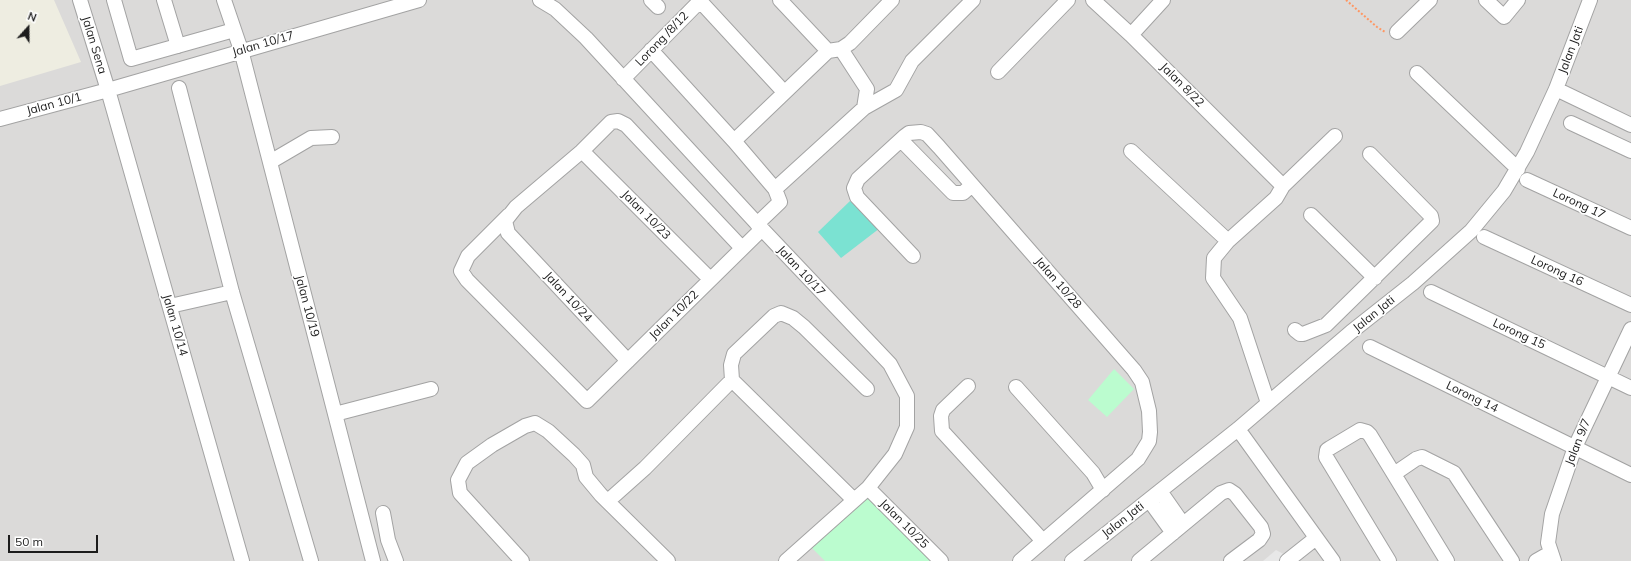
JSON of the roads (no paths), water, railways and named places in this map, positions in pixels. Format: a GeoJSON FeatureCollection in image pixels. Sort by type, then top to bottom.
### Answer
{"type":"FeatureCollection","features":[{"type":"Feature","properties":{"kind":"street","name":"Jalan Sena"},"geometry":{"type":"LineString","coordinates":[[80,0],[108,90]]}},
{"type":"Feature","properties":{"kind":"street"},"geometry":{"type":"LineString","coordinates":[[114,0],[131,59],[234,30]]}},
{"type":"Feature","properties":{"kind":"street"},"geometry":{"type":"LineString","coordinates":[[164,0],[178,46]]}},
{"type":"Feature","properties":{"kind":"street","name":"Jalan 10/19"},"geometry":{"type":"LineString","coordinates":[[224,0],[241,50],[373,561]]}},
{"type":"Feature","properties":{"kind":"street","name":"Jalan 10/17"},"geometry":{"type":"LineString","coordinates":[[108,90],[241,50],[419,0]]}},
{"type":"Feature","properties":{"kind":"street","name":"Jalan 10/17"},"geometry":{"type":"LineString","coordinates":[[540,0],[559,5],[623,79],[759,226],[890,364],[907,396],[907,427],[895,454],[868,488],[786,561]]}},
{"type":"Feature","properties":{"kind":"street"},"geometry":{"type":"LineString","coordinates":[[780,0],[835,50],[867,89],[864,108]]}},
{"type":"Feature","properties":{"kind":"street"},"geometry":{"type":"LineString","coordinates":[[734,141],[784,92],[835,50],[850,43],[892,0]]}},
{"type":"Feature","properties":{"kind":"street"},"geometry":{"type":"LineString","coordinates":[[775,189],[864,108],[896,90],[912,61],[973,0]]}},
{"type":"Feature","properties":{"kind":"street"},"geometry":{"type":"LineString","coordinates":[[998,72],[1068,0]]}},
{"type":"Feature","properties":{"kind":"street","name":"Jalan 8/22"},"geometry":{"type":"LineString","coordinates":[[1093,0],[1131,35],[1283,186]]}},
{"type":"Feature","properties":{"kind":"street"},"geometry":{"type":"LineString","coordinates":[[1131,35],[1163,0]]}},
{"type":"Feature","properties":{"kind":"street"},"geometry":{"type":"LineString","coordinates":[[1397,32],[1430,0]]}},
{"type":"Feature","properties":{"kind":"street"},"geometry":{"type":"LineString","coordinates":[[1486,0],[1504,16],[1518,0]]}},
{"type":"Feature","properties":{"kind":"street","name":"Jalan Jati"},"geometry":{"type":"LineString","coordinates":[[1072,561],[1238,429],[1351,332],[1412,283],[1471,231],[1504,191],[1518,169],[1556,89],[1590,0]]}},
{"type":"Feature","properties":{"kind":"street"},"geometry":{"type":"LineString","coordinates":[[700,1],[784,92]]}},
{"type":"Feature","properties":{"kind":"street","name":"Lorong /8/12"},"geometry":{"type":"LineString","coordinates":[[623,79],[700,1]]}},
{"type":"Feature","properties":{"kind":"street"},"geometry":{"type":"LineString","coordinates":[[651,50],[734,141],[775,189],[780,202],[759,226]]}},
{"type":"Feature","properties":{"kind":"street"},"geometry":{"type":"LineString","coordinates":[[1417,74],[1518,169]]}},
{"type":"Feature","properties":{"kind":"street"},"geometry":{"type":"LineString","coordinates":[[179,88],[232,292],[311,561]]}},
{"type":"Feature","properties":{"kind":"street"},"geometry":{"type":"LineString","coordinates":[[1556,89],[1631,125]]}},
{"type":"Feature","properties":{"kind":"street","name":"Jalan 10/1"},"geometry":{"type":"LineString","coordinates":[[0,119],[108,90]]}},
{"type":"Feature","properties":{"kind":"street","name":"Jalan 10/14"},"geometry":{"type":"LineString","coordinates":[[108,90],[242,561]]}},
{"type":"Feature","properties":{"kind":"street"},"geometry":{"type":"LineString","coordinates":[[509,215],[582,151],[611,122],[618,121],[626,125],[742,248]]}},
{"type":"Feature","properties":{"kind":"street"},"geometry":{"type":"LineString","coordinates":[[1571,123],[1631,151]]}},
{"type":"Feature","properties":{"kind":"street","name":"Jalan 10/28"},"geometry":{"type":"LineString","coordinates":[[901,140],[909,134],[921,132],[927,134],[1134,370],[1142,382],[1146,394],[1150,432],[1149,441],[1138,459],[1103,490]]}},
{"type":"Feature","properties":{"kind":"street"},"geometry":{"type":"LineString","coordinates":[[1268,402],[1240,318],[1213,278],[1214,258],[1228,241],[1276,198],[1283,186],[1335,136]]}},
{"type":"Feature","properties":{"kind":"street"},"geometry":{"type":"LineString","coordinates":[[270,162],[311,138],[332,137]]}},
{"type":"Feature","properties":{"kind":"street"},"geometry":{"type":"LineString","coordinates":[[913,256],[857,197],[854,188],[858,179],[901,140],[953,193],[963,193],[972,185]]}},
{"type":"Feature","properties":{"kind":"street","name":"Jalan 10/23"},"geometry":{"type":"LineString","coordinates":[[582,151],[710,279]]}},
{"type":"Feature","properties":{"kind":"street"},"geometry":{"type":"LineString","coordinates":[[1131,152],[1228,241]]}},
{"type":"Feature","properties":{"kind":"street"},"geometry":{"type":"LineString","coordinates":[[1295,330],[1300,334],[1303,334],[1326,325],[1431,223],[1432,218],[1370,154]]}},
{"type":"Feature","properties":{"kind":"street","name":"Lorong 17"},"geometry":{"type":"LineString","coordinates":[[1527,180],[1631,228]]}},
{"type":"Feature","properties":{"kind":"street","name":"Jalan 10/22"},"geometry":{"type":"LineString","coordinates":[[509,215],[468,256],[461,271],[467,280],[587,401],[742,248],[759,226]]}},
{"type":"Feature","properties":{"kind":"street","name":"Jalan 10/24"},"geometry":{"type":"LineString","coordinates":[[509,215],[505,221],[508,233],[628,361]]}},
{"type":"Feature","properties":{"kind":"street"},"geometry":{"type":"LineString","coordinates":[[1311,215],[1375,278]]}},
{"type":"Feature","properties":{"kind":"street","name":"Lorong 16"},"geometry":{"type":"LineString","coordinates":[[1484,238],[1631,305]]}},
{"type":"Feature","properties":{"kind":"street"},"geometry":{"type":"LineString","coordinates":[[170,306],[232,292]]}},
{"type":"Feature","properties":{"kind":"street","name":"Lorong 15"},"geometry":{"type":"LineString","coordinates":[[1430,292],[1631,388]]}},
{"type":"Feature","properties":{"kind":"street"},"geometry":{"type":"LineString","coordinates":[[854,500],[732,380],[731,365],[734,354],[774,316],[781,313],[793,318],[804,327],[867,389]]}},
{"type":"Feature","properties":{"kind":"street","name":"Jalan 9/7"},"geometry":{"type":"LineString","coordinates":[[1552,557],[1548,543],[1552,514],[1575,448],[1607,376],[1631,329]]}},
{"type":"Feature","properties":{"kind":"street","name":"Lorong 14"},"geometry":{"type":"LineString","coordinates":[[1370,347],[1631,475]]}},
{"type":"Feature","properties":{"kind":"street"},"geometry":{"type":"LineString","coordinates":[[608,501],[645,468],[732,380]]}},
{"type":"Feature","properties":{"kind":"street"},"geometry":{"type":"LineString","coordinates":[[968,386],[943,410],[941,416],[942,431],[1043,541]]}},
{"type":"Feature","properties":{"kind":"street"},"geometry":{"type":"LineString","coordinates":[[1016,387],[1093,473],[1103,490],[1020,561]]}},
{"type":"Feature","properties":{"kind":"street"},"geometry":{"type":"LineString","coordinates":[[335,414],[431,389]]}},
{"type":"Feature","properties":{"kind":"street"},"geometry":{"type":"LineString","coordinates":[[522,561],[460,493],[458,480],[463,467],[492,445],[530,424],[535,423],[541,426],[580,461],[590,483],[668,561]]}},
{"type":"Feature","properties":{"kind":"street"},"geometry":{"type":"LineString","coordinates":[[1238,429],[1333,561]]}},
{"type":"Feature","properties":{"kind":"street"},"geometry":{"type":"LineString","coordinates":[[1389,561],[1327,460],[1326,454],[1330,448],[1357,431],[1364,430],[1369,434],[1447,561]]}},
{"type":"Feature","properties":{"kind":"street"},"geometry":{"type":"LineString","coordinates":[[1394,474],[1416,459],[1422,458],[1454,473],[1512,561]]}},
{"type":"Feature","properties":{"kind":"street","name":"Jalan 10/25"},"geometry":{"type":"LineString","coordinates":[[868,488],[941,561]]}},
{"type":"Feature","properties":{"kind":"street"},"geometry":{"type":"LineString","coordinates":[[1138,561],[1222,492],[1232,491],[1261,528],[1263,534],[1259,540],[1231,561]]}},
{"type":"Feature","properties":{"kind":"street"},"geometry":{"type":"LineString","coordinates":[[1154,496],[1178,529]]}},
{"type":"Feature","properties":{"kind":"street"},"geometry":{"type":"LineString","coordinates":[[383,513],[388,540],[396,561]]}},
{"type":"Feature","properties":{"kind":"street"},"geometry":{"type":"LineString","coordinates":[[1287,561],[1316,538]]}},
{"type":"Feature","properties":{"kind":"street"},"geometry":{"type":"LineString","coordinates":[[1536,561],[1552,557]]}}]}
